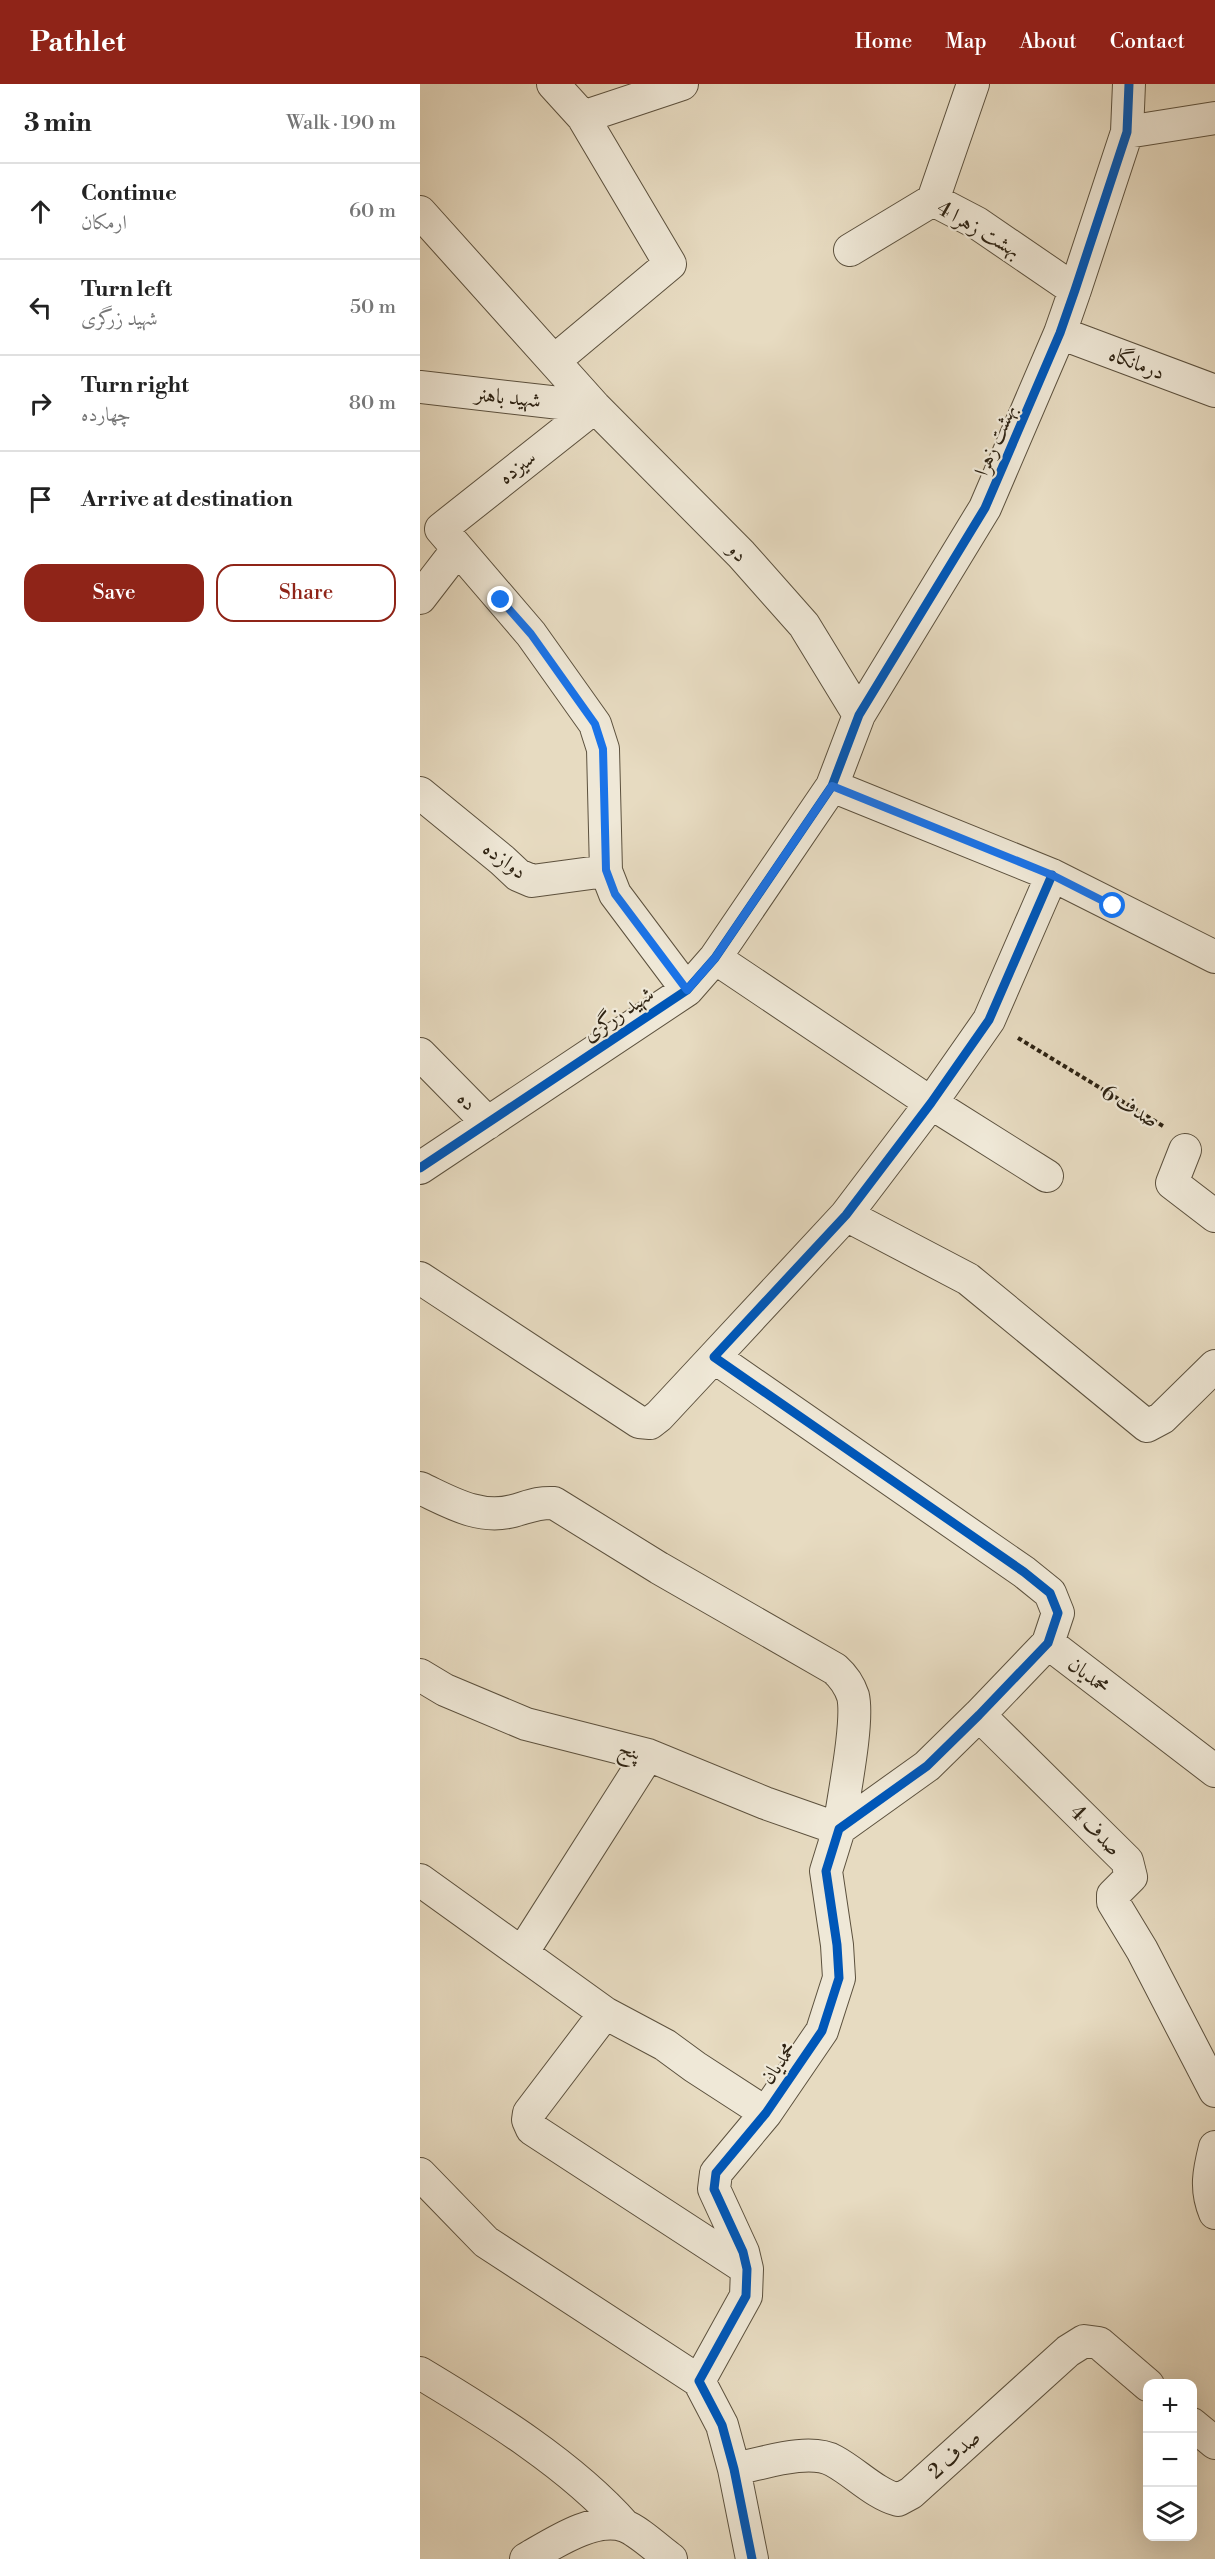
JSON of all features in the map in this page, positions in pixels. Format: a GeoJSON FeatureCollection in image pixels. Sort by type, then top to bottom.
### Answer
{"type":"FeatureCollection","features":[{"type":"Feature","properties":{"kind":"street"},"geometry":{"type":"LineString","coordinates":[[553,84],[583,117],[670,264],[555,362]]}},
{"type":"Feature","properties":{"kind":"street"},"geometry":{"type":"LineString","coordinates":[[583,117],[682,84]]}},
{"type":"Feature","properties":{"kind":"street"},"geometry":{"type":"LineString","coordinates":[[933,200],[973,84]]}},
{"type":"Feature","properties":{"kind":"street","name":"بهشت زهرا"},"geometry":{"type":"LineString","coordinates":[[832,786],[859,715],[985,508],[1060,333],[1127,132],[1129,84]]}},
{"type":"Feature","properties":{"kind":"street"},"geometry":{"type":"LineString","coordinates":[[1127,132],[1215,118]]}},
{"type":"Feature","properties":{"kind":"street","name":"بهشت زهرا 4"},"geometry":{"type":"LineString","coordinates":[[850,250],[933,200],[977,223],[1075,290]]}},
{"type":"Feature","properties":{"kind":"street","name":"دو"},"geometry":{"type":"LineString","coordinates":[[420,212],[595,407],[741,554],[804,625],[859,715]]}},
{"type":"Feature","properties":{"kind":"street","name":"درمانگاه"},"geometry":{"type":"LineString","coordinates":[[1060,333],[1215,391]]}},
{"type":"Feature","properties":{"kind":"street","name":"شهید باهنر"},"geometry":{"type":"LineString","coordinates":[[423,392],[595,407]]}},
{"type":"Feature","properties":{"kind":"street","name":"سیزده"},"geometry":{"type":"LineString","coordinates":[[420,598],[449,540],[595,407]]}},
{"type":"Feature","properties":{"kind":"street"},"geometry":{"type":"LineString","coordinates":[[449,540],[531,634],[595,724],[603,749],[606,870],[615,894],[687,990]]}},
{"type":"Feature","properties":{"kind":"street"},"geometry":{"type":"LineString","coordinates":[[832,786],[1052,875],[1215,957]]}},
{"type":"Feature","properties":{"kind":"street","name":"شهید زرگری"},"geometry":{"type":"LineString","coordinates":[[420,1168],[687,990],[715,958],[832,786]]}},
{"type":"Feature","properties":{"kind":"street","name":"دوازده"},"geometry":{"type":"LineString","coordinates":[[420,794],[518,875],[532,881],[606,870]]}},
{"type":"Feature","properties":{"kind":"street"},"geometry":{"type":"LineString","coordinates":[[420,1278],[639,1422],[650,1423],[846,1215],[931,1103],[989,1020],[1052,875]]}},
{"type":"Feature","properties":{"kind":"street"},"geometry":{"type":"LineString","coordinates":[[715,958],[931,1103],[1047,1176]]}},
{"type":"Feature","properties":{"kind":"street","name":"ده"},"geometry":{"type":"LineString","coordinates":[[420,1054],[488,1123]]}},
{"type":"Feature","properties":{"kind":"street"},"geometry":{"type":"LineString","coordinates":[[1185,1150],[1172,1184],[1215,1216]]}},
{"type":"Feature","properties":{"kind":"street"},"geometry":{"type":"LineString","coordinates":[[846,1215],[968,1279],[1148,1426],[1162,1418],[1215,1366]]}},
{"type":"Feature","properties":{"kind":"street"},"geometry":{"type":"LineString","coordinates":[[714,1357],[1024,1572],[1050,1593],[1058,1612],[1048,1643]]}},
{"type":"Feature","properties":{"kind":"street"},"geometry":{"type":"LineString","coordinates":[[420,1488],[477,1513],[502,1513],[540,1502],[554,1503],[659,1568],[835,1669],[847,1681],[853,1697],[854,1718],[839,1829]]}},
{"type":"Feature","properties":{"kind":"street","name":"محمدیان"},"geometry":{"type":"LineString","coordinates":[[699,2380],[746,2296],[747,2270],[743,2252],[714,2189],[716,2173],[766,2112],[822,2031],[839,1978],[837,1945],[826,1871],[839,1829],[927,1766],[1048,1643],[1215,1771]]}},
{"type":"Feature","properties":{"kind":"street","name":"پنج"},"geometry":{"type":"LineString","coordinates":[[420,1675],[445,1690],[526,1724],[648,1755],[765,1803],[839,1829]]}},
{"type":"Feature","properties":{"kind":"street","name":"صدف 4"},"geometry":{"type":"LineString","coordinates":[[979,1715],[1127,1861],[1131,1877],[1113,1895],[1113,1902],[1142,1950],[1215,2091]]}},
{"type":"Feature","properties":{"kind":"street"},"geometry":{"type":"LineString","coordinates":[[522,1953],[648,1755]]}},
{"type":"Feature","properties":{"kind":"street"},"geometry":{"type":"LineString","coordinates":[[420,1880],[605,2013],[665,2045],[766,2112]]}},
{"type":"Feature","properties":{"kind":"street"},"geometry":{"type":"LineString","coordinates":[[605,2013],[529,2113],[528,2120],[532,2129],[747,2270]]}},
{"type":"Feature","properties":{"kind":"street"},"geometry":{"type":"LineString","coordinates":[[1215,2147],[1207,2178],[1208,2196],[1215,2213]]}},
{"type":"Feature","properties":{"kind":"street"},"geometry":{"type":"LineString","coordinates":[[420,2174],[486,2242],[699,2380],[722,2425],[734,2469],[752,2559]]}},
{"type":"Feature","properties":{"kind":"street","name":"صدف 2"},"geometry":{"type":"LineString","coordinates":[[734,2469],[812,2454],[833,2460],[886,2497],[898,2500],[911,2493],[1068,2351],[1084,2341],[1099,2343],[1143,2381]]}},
{"type":"Feature","properties":{"kind":"street"},"geometry":{"type":"LineString","coordinates":[[420,2373],[519,2435],[591,2492],[625,2526],[671,2559]]}},
{"type":"Feature","properties":{"kind":"street"},"geometry":{"type":"LineString","coordinates":[[1197,2428],[1215,2443]]}},
{"type":"Feature","properties":{"kind":"street"},"geometry":{"type":"LineString","coordinates":[[526,2559],[581,2528],[603,2525],[625,2526]]}},
{"type":"Feature","properties":{"kind":"cycle path"},"geometry":{"type":"LineString","coordinates":[[420,1168],[687,990],[715,958],[832,786],[859,715],[985,508],[1060,333],[1127,132],[1129,84]]}},
{"type":"Feature","properties":{"kind":"cycle path"},"geometry":{"type":"LineString","coordinates":[[752,2559],[734,2469],[722,2425],[699,2381],[746,2296],[747,2269],[743,2252],[714,2189],[716,2173],[766,2113],[822,2031],[839,1978],[837,1945],[826,1871],[839,1829],[927,1766],[979,1715],[1048,1643],[1058,1613],[1050,1593],[1024,1572],[714,1357],[846,1215],[931,1103],[989,1020],[1052,875]]}},
{"type":"Feature","properties":{"kind":"route"},"geometry":{"type":"LineString","coordinates":[[501,600],[531,634],[595,724],[603,749],[606,870],[615,894],[687,990],[715,958],[832,786],[1052,875],[1113,906]]}}]}
